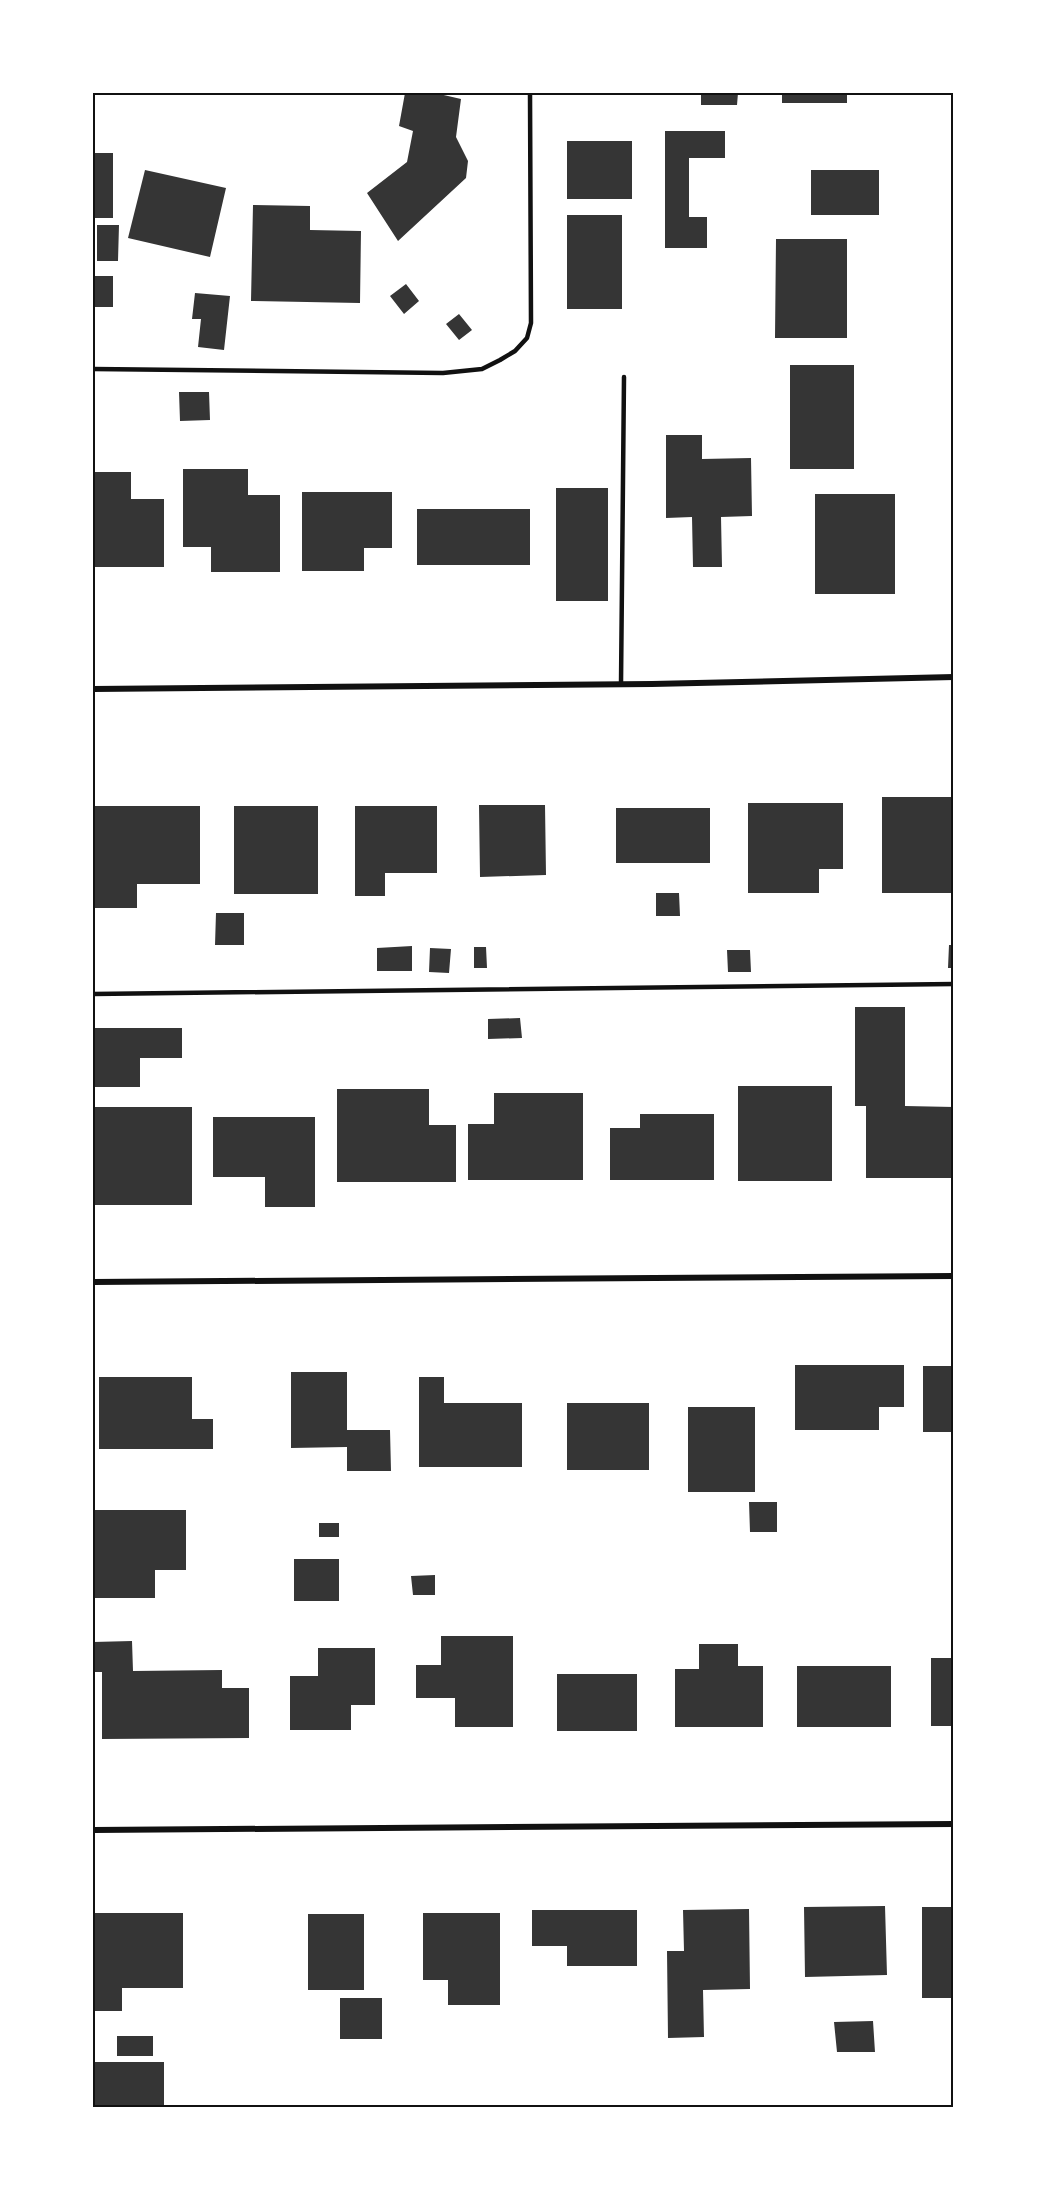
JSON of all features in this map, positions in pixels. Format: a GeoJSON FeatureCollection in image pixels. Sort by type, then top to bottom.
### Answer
{"type":"FeatureCollection","features":[{"type":"Feature","properties":{"kind":"street"},"geometry":{"type":"LineString","coordinates":[[93,689],[621,684],[954,677]]}},
{"type":"Feature","properties":{"kind":"street"},"geometry":{"type":"LineString","coordinates":[[93,1282],[954,1276]]}},
{"type":"Feature","properties":{"kind":"street"},"geometry":{"type":"LineString","coordinates":[[93,1830],[954,1824]]}},
{"type":"Feature","properties":{"kind":"lane"},"geometry":{"type":"LineString","coordinates":[[93,369],[443,373],[482,369],[515,351],[527,338],[531,323],[530,93]]}},
{"type":"Feature","properties":{"kind":"lane"},"geometry":{"type":"LineString","coordinates":[[621,684],[624,377]]}},
{"type":"Feature","properties":{"kind":"lane"},"geometry":{"type":"LineString","coordinates":[[93,994],[954,984]]}},
{"type":"Feature","properties":{"kind":"building"},"geometry":{"type":"Polygon","coordinates":[[[405,93],[435,93],[461,99],[456,137],[468,161],[466,178],[398,241],[367,193],[407,162],[413,131],[399,126],[405,93]]]}},
{"type":"Feature","properties":{"kind":"building"},"geometry":{"type":"Polygon","coordinates":[[[701,93],[738,93],[737,105],[701,105],[701,93]]]}},
{"type":"Feature","properties":{"kind":"building"},"geometry":{"type":"Polygon","coordinates":[[[782,93],[847,93],[847,103],[782,103],[782,93]]]}},
{"type":"Feature","properties":{"kind":"building"},"geometry":{"type":"Polygon","coordinates":[[[665,131],[725,131],[725,158],[689,158],[689,217],[707,217],[707,248],[665,248],[665,131]]]}},
{"type":"Feature","properties":{"kind":"building"},"geometry":{"type":"Polygon","coordinates":[[[567,141],[632,141],[632,199],[567,199],[567,141]]]}},
{"type":"Feature","properties":{"kind":"building"},"geometry":{"type":"Polygon","coordinates":[[[93,153],[113,153],[113,218],[93,218],[93,153]]]}},
{"type":"Feature","properties":{"kind":"building"},"geometry":{"type":"Polygon","coordinates":[[[145,170],[226,188],[210,257],[128,238],[145,170]]]}},
{"type":"Feature","properties":{"kind":"building"},"geometry":{"type":"Polygon","coordinates":[[[811,170],[879,170],[879,215],[811,215],[811,170]]]}},
{"type":"Feature","properties":{"kind":"building"},"geometry":{"type":"Polygon","coordinates":[[[253,205],[310,206],[310,230],[361,231],[360,303],[251,301],[253,205]]]}},
{"type":"Feature","properties":{"kind":"building"},"geometry":{"type":"Polygon","coordinates":[[[567,215],[622,215],[622,309],[567,309],[567,215]]]}},
{"type":"Feature","properties":{"kind":"building"},"geometry":{"type":"Polygon","coordinates":[[[97,225],[119,225],[118,261],[97,261],[97,225]]]}},
{"type":"Feature","properties":{"kind":"building"},"geometry":{"type":"Polygon","coordinates":[[[776,239],[847,239],[847,338],[775,338],[776,239]]]}},
{"type":"Feature","properties":{"kind":"building"},"geometry":{"type":"Polygon","coordinates":[[[93,276],[113,276],[113,307],[93,307],[93,276]]]}},
{"type":"Feature","properties":{"kind":"building"},"geometry":{"type":"Polygon","coordinates":[[[406,284],[419,301],[404,314],[390,296],[406,284]]]}},
{"type":"Feature","properties":{"kind":"building"},"geometry":{"type":"Polygon","coordinates":[[[195,293],[230,296],[224,350],[198,347],[201,319],[192,319],[195,293]]]}},
{"type":"Feature","properties":{"kind":"building"},"geometry":{"type":"Polygon","coordinates":[[[459,314],[472,330],[459,340],[446,324],[459,314]]]}},
{"type":"Feature","properties":{"kind":"building"},"geometry":{"type":"Polygon","coordinates":[[[790,365],[854,365],[854,469],[790,469],[790,365]]]}},
{"type":"Feature","properties":{"kind":"building"},"geometry":{"type":"Polygon","coordinates":[[[179,392],[209,392],[210,420],[180,421],[179,392]]]}},
{"type":"Feature","properties":{"kind":"building"},"geometry":{"type":"Polygon","coordinates":[[[666,435],[702,435],[702,459],[751,458],[752,516],[721,517],[722,567],[693,567],[692,517],[666,518],[666,435]]]}},
{"type":"Feature","properties":{"kind":"building"},"geometry":{"type":"Polygon","coordinates":[[[183,469],[248,469],[248,495],[280,495],[280,572],[211,572],[211,547],[183,547],[183,469]]]}},
{"type":"Feature","properties":{"kind":"building"},"geometry":{"type":"Polygon","coordinates":[[[93,472],[131,472],[131,499],[164,499],[164,567],[93,567],[93,472]]]}},
{"type":"Feature","properties":{"kind":"building"},"geometry":{"type":"Polygon","coordinates":[[[556,488],[608,488],[608,601],[556,601],[556,488]]]}},
{"type":"Feature","properties":{"kind":"building"},"geometry":{"type":"Polygon","coordinates":[[[302,492],[392,492],[392,548],[364,548],[364,571],[302,571],[302,492]]]}},
{"type":"Feature","properties":{"kind":"building"},"geometry":{"type":"Polygon","coordinates":[[[815,494],[895,494],[895,594],[815,594],[815,494]]]}},
{"type":"Feature","properties":{"kind":"building"},"geometry":{"type":"Polygon","coordinates":[[[417,509],[530,509],[530,565],[417,565],[417,509]]]}},
{"type":"Feature","properties":{"kind":"building"},"geometry":{"type":"Polygon","coordinates":[[[882,797],[954,797],[954,893],[882,893],[882,797]]]}},
{"type":"Feature","properties":{"kind":"building"},"geometry":{"type":"Polygon","coordinates":[[[748,803],[843,803],[843,869],[819,869],[819,893],[748,893],[748,803]]]}},
{"type":"Feature","properties":{"kind":"building"},"geometry":{"type":"Polygon","coordinates":[[[479,805],[545,805],[546,875],[480,877],[479,805]]]}},
{"type":"Feature","properties":{"kind":"building"},"geometry":{"type":"Polygon","coordinates":[[[94,806],[200,806],[200,884],[137,884],[137,908],[94,908],[94,806]]]}},
{"type":"Feature","properties":{"kind":"building"},"geometry":{"type":"Polygon","coordinates":[[[234,806],[318,806],[318,894],[234,894],[234,806]]]}},
{"type":"Feature","properties":{"kind":"building"},"geometry":{"type":"Polygon","coordinates":[[[355,806],[437,806],[437,873],[385,873],[385,896],[355,896],[355,806]]]}},
{"type":"Feature","properties":{"kind":"building"},"geometry":{"type":"Polygon","coordinates":[[[616,808],[710,808],[710,863],[616,863],[616,808]]]}},
{"type":"Feature","properties":{"kind":"building"},"geometry":{"type":"Polygon","coordinates":[[[656,893],[679,893],[680,916],[656,916],[656,893]]]}},
{"type":"Feature","properties":{"kind":"building"},"geometry":{"type":"Polygon","coordinates":[[[216,913],[244,913],[244,945],[215,945],[216,913]]]}},
{"type":"Feature","properties":{"kind":"building"},"geometry":{"type":"Polygon","coordinates":[[[949,945],[954,945],[954,968],[948,968],[949,945]]]}},
{"type":"Feature","properties":{"kind":"building"},"geometry":{"type":"Polygon","coordinates":[[[412,946],[412,971],[377,971],[377,948],[412,946]]]}},
{"type":"Feature","properties":{"kind":"building"},"geometry":{"type":"Polygon","coordinates":[[[474,947],[486,947],[487,968],[474,968],[474,947]]]}},
{"type":"Feature","properties":{"kind":"building"},"geometry":{"type":"Polygon","coordinates":[[[430,948],[451,949],[449,973],[429,972],[430,948]]]}},
{"type":"Feature","properties":{"kind":"building"},"geometry":{"type":"Polygon","coordinates":[[[727,950],[750,950],[751,972],[728,972],[727,950]]]}},
{"type":"Feature","properties":{"kind":"building"},"geometry":{"type":"Polygon","coordinates":[[[855,1007],[905,1007],[905,1106],[954,1107],[954,1178],[866,1178],[866,1106],[855,1106],[855,1007]]]}},
{"type":"Feature","properties":{"kind":"building"},"geometry":{"type":"Polygon","coordinates":[[[520,1018],[522,1038],[488,1039],[488,1019],[520,1018]]]}},
{"type":"Feature","properties":{"kind":"building"},"geometry":{"type":"Polygon","coordinates":[[[93,1028],[182,1028],[182,1058],[140,1058],[140,1087],[93,1087],[93,1028]]]}},
{"type":"Feature","properties":{"kind":"building"},"geometry":{"type":"Polygon","coordinates":[[[738,1086],[832,1086],[832,1181],[738,1181],[738,1086]]]}},
{"type":"Feature","properties":{"kind":"building"},"geometry":{"type":"Polygon","coordinates":[[[337,1089],[429,1089],[429,1125],[456,1125],[456,1182],[337,1182],[337,1089]]]}},
{"type":"Feature","properties":{"kind":"building"},"geometry":{"type":"Polygon","coordinates":[[[494,1093],[583,1093],[583,1180],[468,1180],[468,1124],[494,1124],[494,1093]]]}},
{"type":"Feature","properties":{"kind":"building"},"geometry":{"type":"Polygon","coordinates":[[[93,1107],[192,1107],[192,1205],[93,1205],[93,1107]]]}},
{"type":"Feature","properties":{"kind":"building"},"geometry":{"type":"Polygon","coordinates":[[[640,1114],[714,1114],[714,1180],[610,1180],[610,1128],[640,1128],[640,1114]]]}},
{"type":"Feature","properties":{"kind":"building"},"geometry":{"type":"Polygon","coordinates":[[[213,1117],[315,1117],[315,1207],[265,1207],[265,1177],[213,1177],[213,1117]]]}},
{"type":"Feature","properties":{"kind":"building"},"geometry":{"type":"Polygon","coordinates":[[[795,1365],[904,1365],[904,1407],[879,1407],[879,1430],[795,1430],[795,1365]]]}},
{"type":"Feature","properties":{"kind":"building"},"geometry":{"type":"Polygon","coordinates":[[[923,1366],[954,1366],[954,1457],[951,1457],[951,1432],[923,1432],[923,1366]]]}},
{"type":"Feature","properties":{"kind":"building"},"geometry":{"type":"Polygon","coordinates":[[[291,1372],[347,1372],[347,1430],[390,1430],[391,1471],[347,1471],[347,1447],[291,1448],[291,1372]]]}},
{"type":"Feature","properties":{"kind":"building"},"geometry":{"type":"Polygon","coordinates":[[[99,1377],[192,1377],[192,1419],[213,1419],[213,1449],[99,1449],[99,1377]]]}},
{"type":"Feature","properties":{"kind":"building"},"geometry":{"type":"Polygon","coordinates":[[[419,1377],[444,1377],[444,1403],[522,1403],[522,1467],[419,1467],[419,1377]]]}},
{"type":"Feature","properties":{"kind":"building"},"geometry":{"type":"Polygon","coordinates":[[[567,1403],[649,1403],[649,1470],[567,1470],[567,1403]]]}},
{"type":"Feature","properties":{"kind":"building"},"geometry":{"type":"Polygon","coordinates":[[[688,1407],[755,1407],[755,1492],[688,1492],[688,1407]]]}},
{"type":"Feature","properties":{"kind":"building"},"geometry":{"type":"Polygon","coordinates":[[[749,1502],[777,1502],[777,1532],[750,1532],[749,1502]]]}},
{"type":"Feature","properties":{"kind":"building"},"geometry":{"type":"Polygon","coordinates":[[[93,1510],[186,1510],[186,1570],[155,1570],[155,1598],[93,1598],[93,1510]]]}},
{"type":"Feature","properties":{"kind":"building"},"geometry":{"type":"Polygon","coordinates":[[[319,1523],[339,1523],[339,1537],[319,1537],[319,1523]]]}},
{"type":"Feature","properties":{"kind":"building"},"geometry":{"type":"Polygon","coordinates":[[[294,1559],[339,1559],[339,1601],[294,1601],[294,1559]]]}},
{"type":"Feature","properties":{"kind":"building"},"geometry":{"type":"Polygon","coordinates":[[[435,1575],[435,1595],[413,1595],[411,1576],[435,1575]]]}},
{"type":"Feature","properties":{"kind":"building"},"geometry":{"type":"Polygon","coordinates":[[[441,1636],[513,1636],[513,1727],[455,1727],[455,1698],[416,1698],[416,1665],[441,1665],[441,1636]]]}},
{"type":"Feature","properties":{"kind":"building"},"geometry":{"type":"Polygon","coordinates":[[[132,1641],[133,1671],[222,1670],[222,1688],[249,1688],[249,1738],[102,1739],[102,1672],[93,1672],[93,1642],[132,1641]]]}},
{"type":"Feature","properties":{"kind":"building"},"geometry":{"type":"Polygon","coordinates":[[[699,1644],[738,1644],[738,1666],[763,1666],[763,1727],[675,1727],[675,1669],[699,1669],[699,1644]]]}},
{"type":"Feature","properties":{"kind":"building"},"geometry":{"type":"Polygon","coordinates":[[[318,1648],[375,1648],[375,1705],[351,1705],[351,1730],[290,1730],[290,1676],[318,1676],[318,1648]]]}},
{"type":"Feature","properties":{"kind":"building"},"geometry":{"type":"Polygon","coordinates":[[[931,1658],[954,1658],[954,1726],[931,1726],[931,1658]]]}},
{"type":"Feature","properties":{"kind":"building"},"geometry":{"type":"Polygon","coordinates":[[[797,1666],[891,1666],[891,1727],[797,1727],[797,1666]]]}},
{"type":"Feature","properties":{"kind":"building"},"geometry":{"type":"Polygon","coordinates":[[[557,1674],[637,1674],[637,1731],[557,1731],[557,1674]]]}},
{"type":"Feature","properties":{"kind":"building"},"geometry":{"type":"Polygon","coordinates":[[[885,1906],[887,1975],[805,1977],[804,1907],[885,1906]]]}},
{"type":"Feature","properties":{"kind":"building"},"geometry":{"type":"Polygon","coordinates":[[[922,1907],[954,1907],[954,1998],[922,1998],[922,1907]]]}},
{"type":"Feature","properties":{"kind":"building"},"geometry":{"type":"Polygon","coordinates":[[[749,1909],[750,1989],[703,1990],[704,2037],[668,2038],[667,1951],[684,1951],[683,1910],[749,1909]]]}},
{"type":"Feature","properties":{"kind":"building"},"geometry":{"type":"Polygon","coordinates":[[[532,1910],[637,1910],[637,1966],[567,1966],[567,1946],[532,1946],[532,1910]]]}},
{"type":"Feature","properties":{"kind":"building"},"geometry":{"type":"Polygon","coordinates":[[[93,1913],[183,1913],[183,1988],[122,1988],[122,2011],[93,2011],[93,1913]]]}},
{"type":"Feature","properties":{"kind":"building"},"geometry":{"type":"Polygon","coordinates":[[[423,1913],[500,1913],[500,2005],[448,2005],[448,1980],[423,1980],[423,1913]]]}},
{"type":"Feature","properties":{"kind":"building"},"geometry":{"type":"Polygon","coordinates":[[[308,1914],[364,1914],[364,1990],[308,1990],[308,1914]]]}},
{"type":"Feature","properties":{"kind":"building"},"geometry":{"type":"Polygon","coordinates":[[[340,1998],[382,1998],[382,2039],[340,2039],[340,1998]]]}},
{"type":"Feature","properties":{"kind":"building"},"geometry":{"type":"Polygon","coordinates":[[[873,2021],[875,2052],[837,2052],[834,2022],[873,2021]]]}},
{"type":"Feature","properties":{"kind":"building"},"geometry":{"type":"Polygon","coordinates":[[[117,2036],[153,2036],[153,2056],[117,2056],[117,2036]]]}},
{"type":"Feature","properties":{"kind":"building"},"geometry":{"type":"Polygon","coordinates":[[[93,2062],[164,2062],[164,2108],[93,2108],[93,2062]]]}}]}
